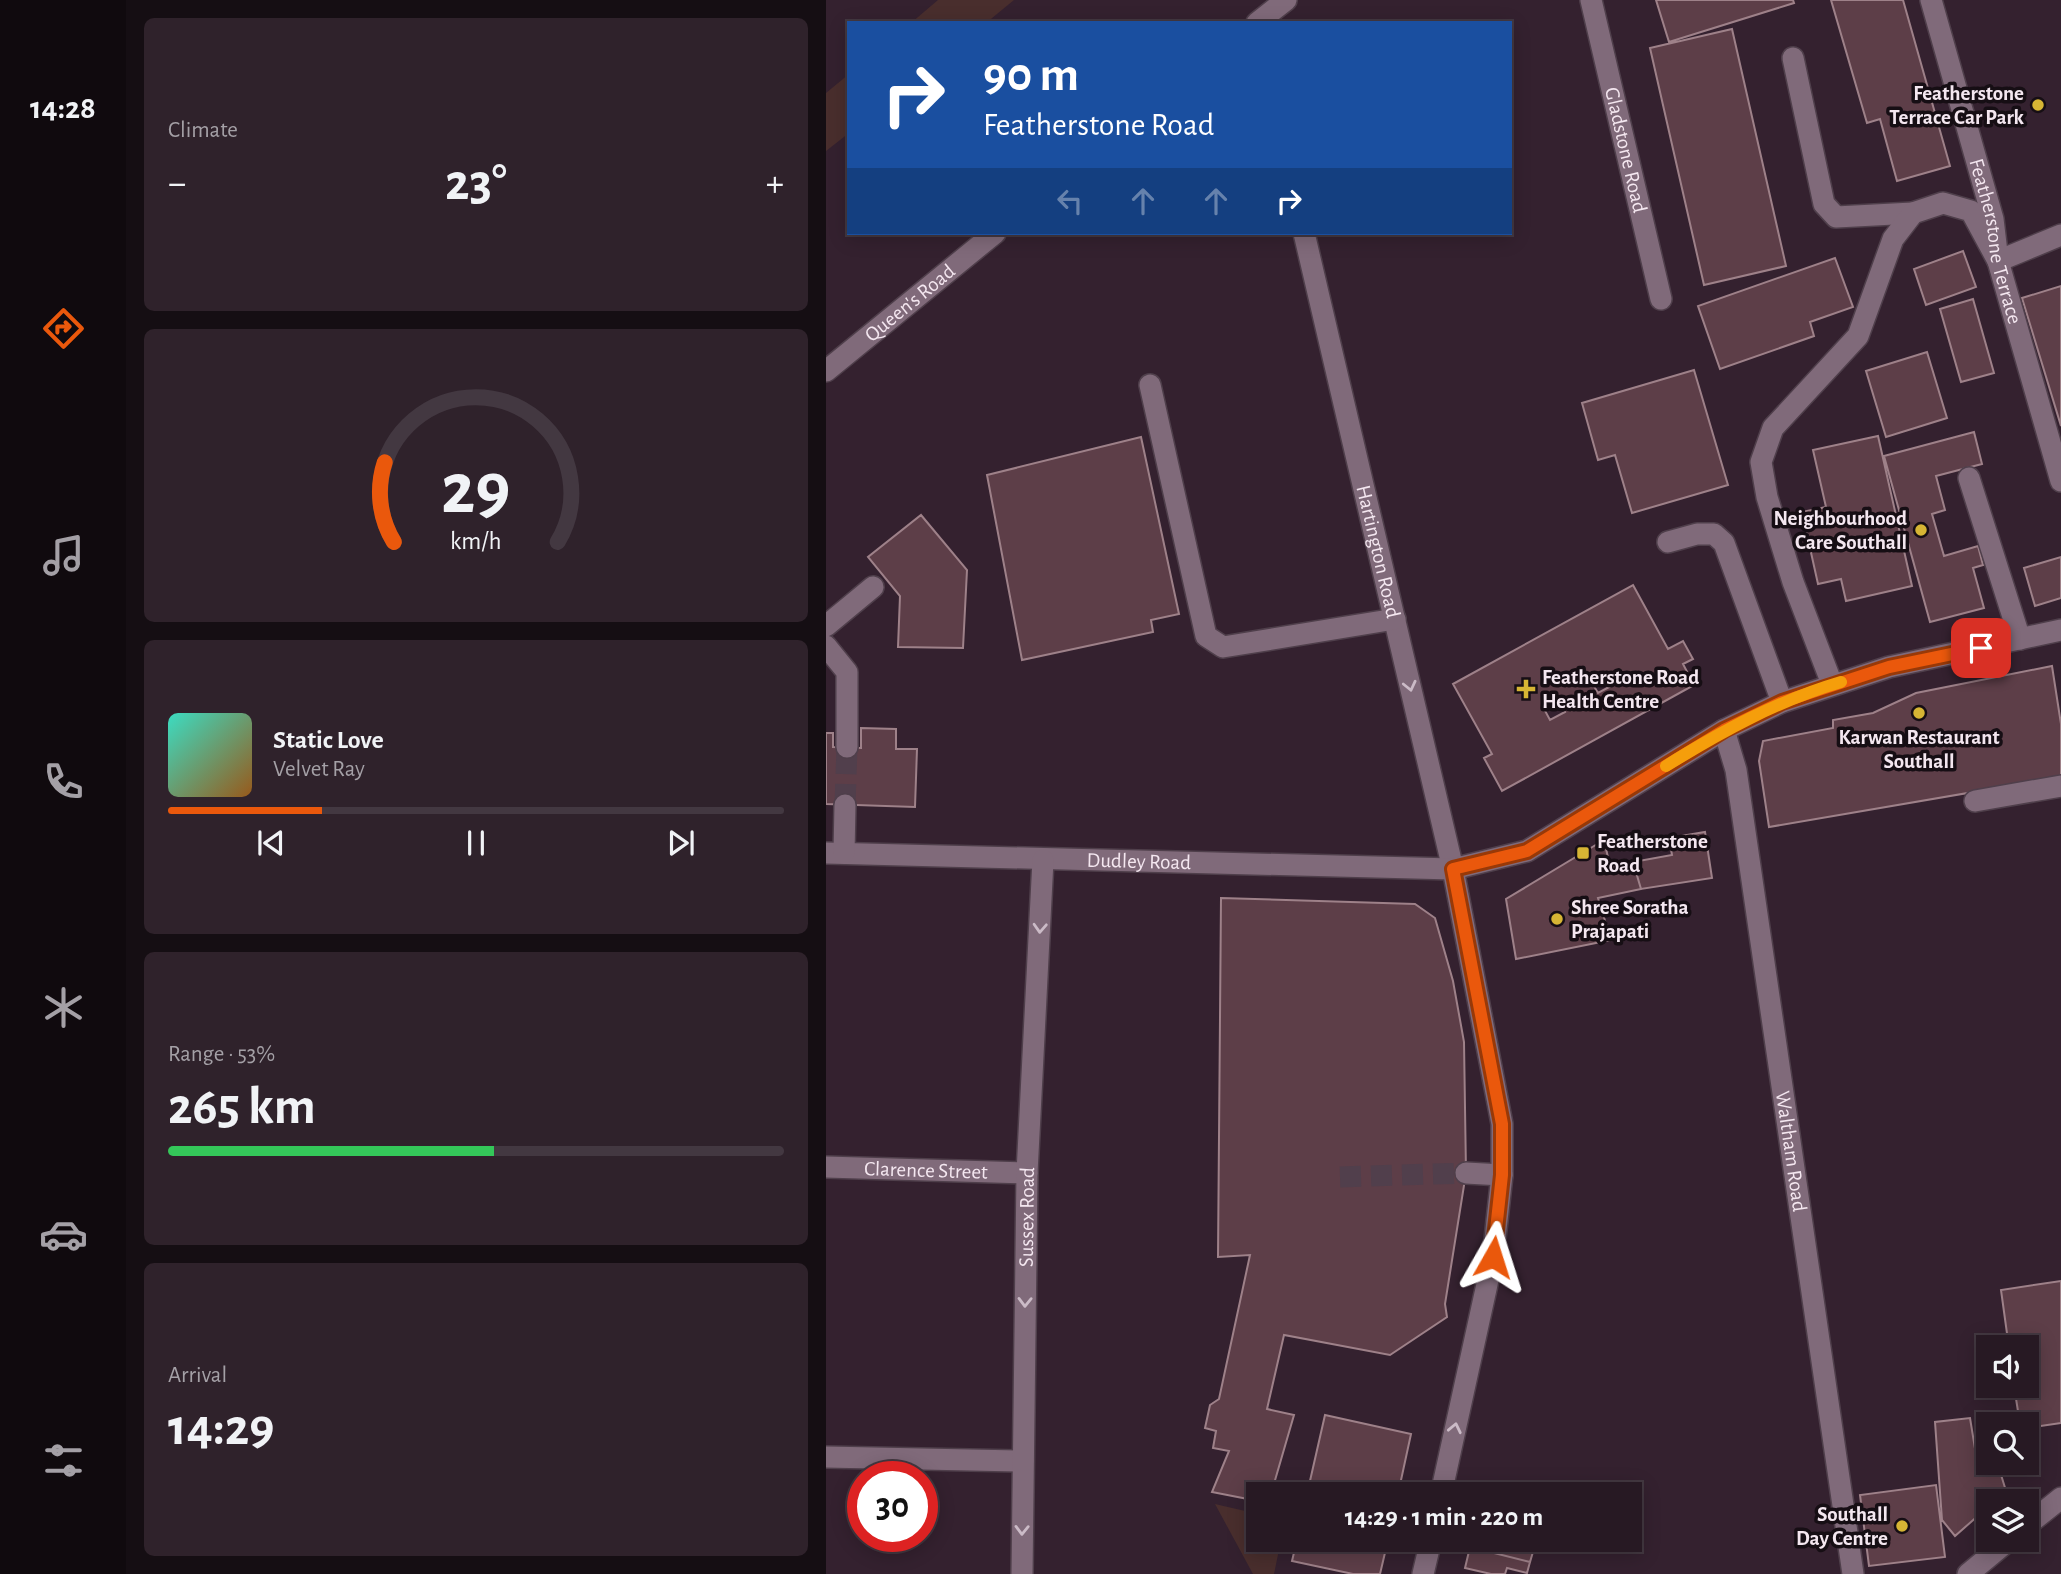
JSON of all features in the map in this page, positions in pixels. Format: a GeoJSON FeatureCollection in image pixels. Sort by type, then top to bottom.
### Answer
{"type":"FeatureCollection","features":[{"type":"Feature","properties":{"kind":"street"},"geometry":{"type":"LineString","coordinates":[[1260,21],[1286,0]]}},
{"type":"Feature","properties":{"kind":"street","name":"Gladstone Road"},"geometry":{"type":"LineString","coordinates":[[1591,0],[1661,299]]}},
{"type":"Feature","properties":{"kind":"street","name":"Featherstone Terrace"},"geometry":{"type":"LineString","coordinates":[[1931,0],[1993,219],[1998,261],[2061,481]]}},
{"type":"Feature","properties":{"kind":"street"},"geometry":{"type":"LineString","coordinates":[[1793,58],[1824,204],[1836,217],[1913,213],[1943,203],[1971,211],[1998,261],[2061,235]]}},
{"type":"Feature","properties":{"kind":"street"},"geometry":{"type":"LineString","coordinates":[[1832,684],[1793,582],[1767,497],[1761,462],[1773,428],[1858,336],[1893,239],[1913,213]]}},
{"type":"Feature","properties":{"kind":"street","name":"Queen's Road"},"geometry":{"type":"LineString","coordinates":[[826,371],[993,235]]}},
{"type":"Feature","properties":{"kind":"street","name":"Hartington Road"},"geometry":{"type":"LineString","coordinates":[[1304,235],[1453,869]]}},
{"type":"Feature","properties":{"kind":"street"},"geometry":{"type":"LineString","coordinates":[[1150,385],[1206,636],[1223,647],[1395,619]]}},
{"type":"Feature","properties":{"kind":"street"},"geometry":{"type":"LineString","coordinates":[[1969,478],[2020,639]]}},
{"type":"Feature","properties":{"kind":"street"},"geometry":{"type":"LineString","coordinates":[[1668,542],[1697,534],[1714,534],[1724,543],[1782,702]]}},
{"type":"Feature","properties":{"kind":"street"},"geometry":{"type":"LineString","coordinates":[[826,626],[873,587]]}},
{"type":"Feature","properties":{"kind":"street"},"geometry":{"type":"LineString","coordinates":[[1444,1482],[1493,1257],[1502,1175],[1502,1124],[1496,1083],[1453,869],[1527,851],[1724,730],[1782,702],[1889,667],[2061,630]]}},
{"type":"Feature","properties":{"kind":"street"},"geometry":{"type":"LineString","coordinates":[[826,646],[847,672],[847,747]]}},
{"type":"Feature","properties":{"kind":"street","name":"Waltham Road"},"geometry":{"type":"LineString","coordinates":[[1724,730],[1737,770],[1853,1574]]}},
{"type":"Feature","properties":{"kind":"street"},"geometry":{"type":"LineString","coordinates":[[1975,801],[2061,786]]}},
{"type":"Feature","properties":{"kind":"street"},"geometry":{"type":"LineString","coordinates":[[835,853],[845,805]]}},
{"type":"Feature","properties":{"kind":"street","name":"Dudley Road"},"geometry":{"type":"LineString","coordinates":[[835,853],[1453,869]]}},
{"type":"Feature","properties":{"kind":"street","name":"Sussex Road"},"geometry":{"type":"LineString","coordinates":[[1022,1574],[1027,1173],[1043,860]]}},
{"type":"Feature","properties":{"kind":"street","name":"Clarence Street"},"geometry":{"type":"LineString","coordinates":[[826,1167],[1027,1173]]}},
{"type":"Feature","properties":{"kind":"street"},"geometry":{"type":"LineString","coordinates":[[1466,1173],[1502,1175]]}},
{"type":"Feature","properties":{"kind":"street"},"geometry":{"type":"LineString","coordinates":[[826,1457],[1023,1461]]}},
{"type":"Feature","properties":{"kind":"street"},"geometry":{"type":"LineString","coordinates":[[2039,1516],[2061,1498]]}},
{"type":"Feature","properties":{"kind":"street"},"geometry":{"type":"LineString","coordinates":[[1423,1574],[1428,1552]]}},
{"type":"Feature","properties":{"kind":"street"},"geometry":{"type":"LineString","coordinates":[[1968,1574],[1995,1552]]}},
{"type":"Feature","properties":{"kind":"shaded area"},"geometry":{"type":"Polygon","coordinates":[[[938,0],[1014,0],[988,21],[913,21],[938,0]]]}},
{"type":"Feature","properties":{"kind":"shaded area"},"geometry":{"type":"Polygon","coordinates":[[[847,76],[847,135],[826,151],[826,93],[847,76]]]}},
{"type":"Feature","properties":{"kind":"shaded area"},"geometry":{"type":"Polygon","coordinates":[[[1215,1504],[1246,1511],[1246,1552],[1279,1552],[1274,1574],[1253,1574],[1215,1504]]]}},
{"type":"Feature","properties":{"kind":"building"},"geometry":{"type":"Polygon","coordinates":[[[1656,0],[1793,0],[1794,3],[1669,42],[1656,0]]]}},
{"type":"Feature","properties":{"kind":"building"},"geometry":{"type":"Polygon","coordinates":[[[1831,0],[1903,0],[1950,166],[1897,181],[1880,119],[1867,123],[1831,0]]]}},
{"type":"Feature","properties":{"kind":"building"},"geometry":{"type":"Polygon","coordinates":[[[1732,29],[1786,266],[1704,285],[1650,48],[1732,29]]]}},
{"type":"Feature","properties":{"kind":"building"},"geometry":{"type":"Polygon","coordinates":[[[1963,251],[1976,287],[1926,305],[1914,269],[1963,251]]]}},
{"type":"Feature","properties":{"kind":"building"},"geometry":{"type":"Polygon","coordinates":[[[1835,258],[1853,307],[1810,322],[1814,336],[1720,369],[1698,306],[1835,258]]]}},
{"type":"Feature","properties":{"kind":"building"},"geometry":{"type":"Polygon","coordinates":[[[2061,286],[2061,426],[2022,298],[2061,286]]]}},
{"type":"Feature","properties":{"kind":"building"},"geometry":{"type":"Polygon","coordinates":[[[1973,299],[1994,373],[1961,382],[1940,309],[1973,299]]]}},
{"type":"Feature","properties":{"kind":"building"},"geometry":{"type":"Polygon","coordinates":[[[1927,352],[1947,418],[1886,437],[1866,371],[1927,352]]]}},
{"type":"Feature","properties":{"kind":"building"},"geometry":{"type":"Polygon","coordinates":[[[1694,370],[1728,485],[1632,513],[1615,455],[1598,460],[1582,403],[1694,370]]]}},
{"type":"Feature","properties":{"kind":"building","name":"Neighbourhood Care Southall"},"geometry":{"type":"Polygon","coordinates":[[[1974,432],[1982,464],[1936,476],[1945,510],[1932,514],[1944,556],[1978,546],[1983,565],[1973,568],[1984,608],[1930,622],[1884,456],[1974,432]]]}},
{"type":"Feature","properties":{"kind":"building"},"geometry":{"type":"Polygon","coordinates":[[[1878,436],[1912,586],[1846,601],[1841,579],[1818,584],[1802,512],[1826,507],[1813,450],[1878,436]]]}},
{"type":"Feature","properties":{"kind":"building"},"geometry":{"type":"Polygon","coordinates":[[[1141,437],[1179,614],[1151,620],[1153,632],[1022,660],[987,475],[1141,437]]]}},
{"type":"Feature","properties":{"kind":"building"},"geometry":{"type":"Polygon","coordinates":[[[921,515],[967,570],[963,648],[898,647],[900,596],[868,557],[921,515]]]}},
{"type":"Feature","properties":{"kind":"building"},"geometry":{"type":"Polygon","coordinates":[[[2061,557],[2061,598],[2035,606],[2024,568],[2061,557]]]}},
{"type":"Feature","properties":{"kind":"building","name":"Featherstone Road Health Centre"},"geometry":{"type":"Polygon","coordinates":[[[1633,585],[1668,649],[1683,641],[1693,659],[1683,664],[1694,685],[1502,791],[1484,758],[1492,754],[1453,684],[1633,585]],[[1605,672],[1591,681],[1598,693],[1613,685],[1605,672]],[[1558,699],[1543,707],[1550,720],[1565,712],[1558,699]]]}},
{"type":"Feature","properties":{"kind":"building"},"geometry":{"type":"Polygon","coordinates":[[[2052,666],[2061,724],[2061,777],[1769,827],[1759,761],[1763,741],[1833,728],[1833,720],[1873,713],[1916,693],[2052,666]]]}},
{"type":"Feature","properties":{"kind":"building"},"geometry":{"type":"Polygon","coordinates":[[[861,728],[896,729],[896,749],[917,749],[915,807],[826,804],[826,733],[833,733],[833,747],[861,748],[861,728]]]}},
{"type":"Feature","properties":{"kind":"building"},"geometry":{"type":"Polygon","coordinates":[[[1705,832],[1712,878],[1641,889],[1633,862],[1672,855],[1669,838],[1705,832]]]}},
{"type":"Feature","properties":{"kind":"building","name":"Shree Soratha Prajapati"},"geometry":{"type":"Polygon","coordinates":[[[1604,840],[1610,866],[1633,862],[1641,889],[1598,898],[1611,940],[1516,959],[1506,899],[1604,840]]]}},
{"type":"Feature","properties":{"kind":"building"},"geometry":{"type":"Polygon","coordinates":[[[1221,898],[1415,904],[1435,918],[1453,981],[1464,1042],[1466,1173],[1445,1304],[1447,1317],[1390,1355],[1284,1335],[1267,1409],[1294,1415],[1274,1482],[1246,1482],[1246,1499],[1212,1492],[1229,1451],[1213,1448],[1216,1431],[1205,1428],[1210,1405],[1219,1399],[1250,1255],[1218,1257],[1221,898]]]}},
{"type":"Feature","properties":{"kind":"building"},"geometry":{"type":"Polygon","coordinates":[[[2061,1281],[2061,1423],[2039,1426],[2039,1412],[2018,1412],[2016,1398],[2039,1398],[2039,1335],[2007,1335],[2001,1290],[2061,1281]]]}},
{"type":"Feature","properties":{"kind":"building"},"geometry":{"type":"Polygon","coordinates":[[[1325,1415],[1411,1434],[1401,1482],[1310,1482],[1325,1415]]]}},
{"type":"Feature","properties":{"kind":"building"},"geometry":{"type":"Polygon","coordinates":[[[1970,1418],[1976,1455],[1976,1475],[2001,1475],[2005,1489],[1976,1489],[1976,1518],[1955,1536],[1942,1520],[1935,1422],[1970,1418]]]}},
{"type":"Feature","properties":{"kind":"building","name":"Southall Day Centre"},"geometry":{"type":"Polygon","coordinates":[[[1936,1485],[1945,1557],[1869,1566],[1860,1495],[1936,1485]]]}},
{"type":"Feature","properties":{"kind":"building"},"geometry":{"type":"Polygon","coordinates":[[[1294,1552],[1385,1552],[1380,1574],[1353,1574],[1292,1561],[1294,1552]]]}},
{"type":"Feature","properties":{"kind":"building"},"geometry":{"type":"Polygon","coordinates":[[[1469,1552],[1490,1552],[1530,1562],[1527,1573],[1507,1568],[1505,1574],[1491,1574],[1465,1568],[1469,1552]]]}},
{"type":"Feature","properties":{"kind":"building"},"geometry":{"type":"Polygon","coordinates":[[[1490,1552],[1533,1552],[1530,1562],[1490,1552]]]}},
{"type":"Feature","properties":{"kind":"tunnel"},"geometry":{"type":"LineString","coordinates":[[845,805],[847,747]]}},
{"type":"Feature","properties":{"kind":"tunnel"},"geometry":{"type":"LineString","coordinates":[[1340,1177],[1466,1173]]}},
{"type":"Feature","properties":{"kind":"slow traffic"},"geometry":{"type":"LineString","coordinates":[[1666,766],[1724,730],[1782,702],[1841,682]]}},
{"type":"Feature","properties":{"kind":"place","name":"Featherstone Terrace Car Park"},"geometry":{"type":"Point","coordinates":[2038,105]}},
{"type":"Feature","properties":{"kind":"place","name":"Neighbourhood Care Southall"},"geometry":{"type":"Point","coordinates":[1921,530]}},
{"type":"Feature","properties":{"kind":"place","name":"Featherstone Road Health Centre"},"geometry":{"type":"Point","coordinates":[1526,689]}},
{"type":"Feature","properties":{"kind":"place","name":"Karwan Restaurant Southall"},"geometry":{"type":"Point","coordinates":[1919,713]}},
{"type":"Feature","properties":{"kind":"place","name":"Featherstone Road"},"geometry":{"type":"Point","coordinates":[1583,853]}},
{"type":"Feature","properties":{"kind":"place","name":"Shree Soratha Prajapati"},"geometry":{"type":"Point","coordinates":[1557,919]}},
{"type":"Feature","properties":{"kind":"place","name":"Southall Day Centre"},"geometry":{"type":"Point","coordinates":[1902,1526]}},
{"type":"Feature","properties":{"kind":"route"},"geometry":{"type":"LineString","coordinates":[[1493,1257],[1502,1175],[1502,1124],[1453,869],[1527,851],[1724,730],[1782,702],[1889,667],[1981,648]]}}]}
